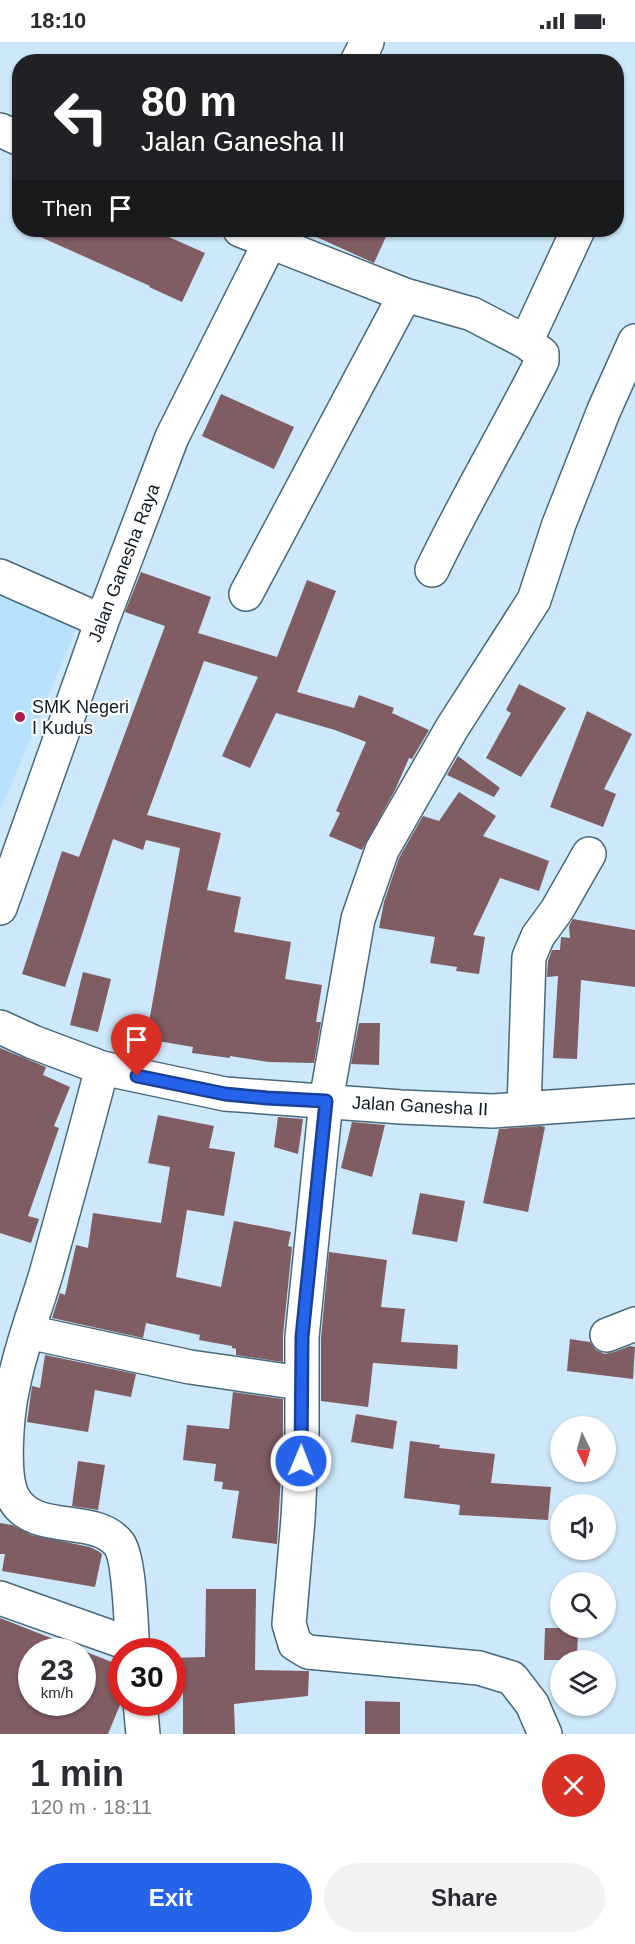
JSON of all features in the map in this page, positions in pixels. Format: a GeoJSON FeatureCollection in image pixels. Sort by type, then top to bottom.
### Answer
{"type":"FeatureCollection","features":[{"type":"Feature","properties":{"kind":"street","name":"Jalan Ganesha Raya"},"geometry":{"type":"LineString","coordinates":[[0,908],[102,621],[172,437],[272,237]]}},
{"type":"Feature","properties":{"kind":"street"},"geometry":{"type":"LineString","coordinates":[[277,237],[405,295],[472,314],[526,342],[542,354],[542,361],[507,431],[460,513],[432,570]]}},
{"type":"Feature","properties":{"kind":"street"},"geometry":{"type":"LineString","coordinates":[[526,342],[575,237]]}},
{"type":"Feature","properties":{"kind":"street"},"geometry":{"type":"LineString","coordinates":[[246,594],[405,295]]}},
{"type":"Feature","properties":{"kind":"street"},"geometry":{"type":"LineString","coordinates":[[545,1734],[532,1704],[512,1678],[479,1668],[308,1652],[295,1644],[289,1624],[301,1475],[302,1337],[326,1101],[358,919],[382,850],[452,728],[534,600],[559,524],[604,410],[635,341]]}},
{"type":"Feature","properties":{"kind":"street"},"geometry":{"type":"LineString","coordinates":[[0,576],[102,621]]}},
{"type":"Feature","properties":{"kind":"street"},"geometry":{"type":"LineString","coordinates":[[524,1109],[527,970],[531,948],[557,910],[589,854]]}},
{"type":"Feature","properties":{"kind":"street","name":"Jalan Ganesha II"},"geometry":{"type":"LineString","coordinates":[[0,1027],[102,1068],[225,1094],[481,1110],[635,1101]]}},
{"type":"Feature","properties":{"kind":"street"},"geometry":{"type":"LineString","coordinates":[[102,1068],[28,1332],[9,1366],[13,1387],[7,1464],[10,1489],[22,1510],[57,1524],[91,1528],[108,1534],[120,1545],[129,1590],[132,1638]]}},
{"type":"Feature","properties":{"kind":"street"},"geometry":{"type":"LineString","coordinates":[[28,1332],[190,1367],[301,1383]]}},
{"type":"Feature","properties":{"kind":"street"},"geometry":{"type":"LineString","coordinates":[[0,1598],[108,1639]]}},
{"type":"Feature","properties":{"kind":"street"},"geometry":{"type":"LineString","coordinates":[[141,1716],[143,1734]]}},
{"type":"Feature","properties":{"kind":"shaded area","name":"SMK Negeri I Kudus"},"geometry":{"type":"Polygon","coordinates":[[[0,586],[79,622],[0,811],[0,586]]]}},
{"type":"Feature","properties":{"kind":"building"},"geometry":{"type":"Polygon","coordinates":[[[41,237],[169,237],[205,253],[182,302],[41,237]]]}},
{"type":"Feature","properties":{"kind":"building"},"geometry":{"type":"Polygon","coordinates":[[[316,237],[386,237],[374,263],[316,237]]]}},
{"type":"Feature","properties":{"kind":"building"},"geometry":{"type":"Polygon","coordinates":[[[221,394],[294,427],[274,469],[202,436],[221,394]]]}},
{"type":"Feature","properties":{"kind":"building"},"geometry":{"type":"Polygon","coordinates":[[[141,572],[211,597],[198,633],[277,657],[307,580],[336,591],[297,692],[354,708],[359,695],[394,708],[392,713],[429,730],[412,759],[409,758],[395,790],[362,850],[329,836],[340,813],[336,811],[366,742],[335,730],[276,713],[250,768],[222,756],[258,677],[204,661],[147,815],[221,833],[207,890],[241,897],[234,932],[291,942],[285,979],[322,985],[316,1022],[321,1022],[314,1063],[269,1062],[192,1053],[193,1047],[146,1039],[180,848],[146,840],[143,850],[113,839],[65,987],[22,974],[62,851],[79,857],[165,626],[125,612],[141,572]]]}},
{"type":"Feature","properties":{"kind":"building"},"geometry":{"type":"Polygon","coordinates":[[[519,684],[566,708],[521,777],[486,758],[511,713],[506,710],[519,684]]]}},
{"type":"Feature","properties":{"kind":"building"},"geometry":{"type":"Polygon","coordinates":[[[587,711],[632,734],[604,789],[616,794],[603,827],[550,807],[587,711]]]}},
{"type":"Feature","properties":{"kind":"building"},"geometry":{"type":"Polygon","coordinates":[[[458,756],[500,788],[494,797],[447,775],[458,756]]]}},
{"type":"Feature","properties":{"kind":"building"},"geometry":{"type":"Polygon","coordinates":[[[459,792],[496,816],[483,836],[549,861],[539,891],[500,878],[473,935],[485,937],[479,974],[456,971],[457,967],[430,963],[435,937],[379,928],[384,902],[399,858],[423,816],[439,821],[459,792]]]}},
{"type":"Feature","properties":{"kind":"building"},"geometry":{"type":"Polygon","coordinates":[[[573,919],[635,930],[635,987],[581,980],[577,1059],[553,1058],[558,976],[547,977],[548,961],[552,950],[560,950],[561,937],[570,938],[569,926],[573,919]]]}},
{"type":"Feature","properties":{"kind":"building"},"geometry":{"type":"Polygon","coordinates":[[[83,972],[111,979],[98,1032],[70,1025],[83,972]]]}},
{"type":"Feature","properties":{"kind":"building"},"geometry":{"type":"Polygon","coordinates":[[[359,1023],[380,1023],[379,1065],[351,1064],[359,1023]]]}},
{"type":"Feature","properties":{"kind":"building"},"geometry":{"type":"Polygon","coordinates":[[[0,1048],[46,1067],[43,1075],[70,1087],[54,1126],[59,1128],[28,1216],[39,1219],[31,1243],[0,1233],[0,1048]]]}},
{"type":"Feature","properties":{"kind":"building"},"geometry":{"type":"Polygon","coordinates":[[[158,1115],[214,1126],[209,1148],[235,1152],[224,1216],[187,1210],[176,1277],[221,1287],[234,1221],[291,1232],[288,1246],[292,1247],[283,1335],[283,1362],[236,1355],[236,1349],[232,1346],[199,1340],[200,1335],[146,1323],[143,1338],[52,1318],[60,1293],[65,1295],[76,1245],[88,1248],[93,1213],[161,1223],[170,1167],[148,1163],[158,1115]]]}},
{"type":"Feature","properties":{"kind":"building"},"geometry":{"type":"Polygon","coordinates":[[[278,1117],[303,1119],[298,1154],[274,1147],[278,1117]]]}},
{"type":"Feature","properties":{"kind":"building"},"geometry":{"type":"Polygon","coordinates":[[[352,1122],[385,1125],[372,1177],[341,1168],[352,1122]]]}},
{"type":"Feature","properties":{"kind":"building"},"geometry":{"type":"Polygon","coordinates":[[[545,1127],[528,1212],[483,1203],[499,1129],[545,1127]]]}},
{"type":"Feature","properties":{"kind":"building"},"geometry":{"type":"Polygon","coordinates":[[[420,1193],[465,1201],[457,1242],[412,1234],[420,1193]]]}},
{"type":"Feature","properties":{"kind":"building"},"geometry":{"type":"Polygon","coordinates":[[[329,1252],[387,1260],[381,1307],[405,1309],[401,1342],[458,1345],[457,1369],[373,1363],[368,1407],[321,1401],[321,1338],[329,1252]]]}},
{"type":"Feature","properties":{"kind":"building"},"geometry":{"type":"Polygon","coordinates":[[[570,1339],[590,1342],[596,1350],[605,1354],[630,1346],[635,1347],[633,1379],[567,1371],[570,1339]]]}},
{"type":"Feature","properties":{"kind":"building"},"geometry":{"type":"Polygon","coordinates":[[[45,1355],[136,1374],[131,1397],[95,1390],[88,1432],[27,1422],[32,1386],[40,1388],[45,1355]]]}},
{"type":"Feature","properties":{"kind":"building"},"geometry":{"type":"Polygon","coordinates":[[[233,1392],[283,1399],[277,1544],[232,1538],[239,1491],[222,1489],[223,1482],[214,1481],[216,1464],[183,1460],[187,1425],[229,1429],[233,1392]]]}},
{"type":"Feature","properties":{"kind":"building"},"geometry":{"type":"Polygon","coordinates":[[[356,1414],[397,1421],[393,1449],[351,1442],[356,1414]]]}},
{"type":"Feature","properties":{"kind":"building"},"geometry":{"type":"Polygon","coordinates":[[[410,1441],[440,1445],[439,1448],[495,1454],[491,1483],[551,1487],[548,1520],[459,1515],[460,1505],[404,1498],[410,1441]]]}},
{"type":"Feature","properties":{"kind":"building"},"geometry":{"type":"Polygon","coordinates":[[[78,1461],[105,1465],[98,1510],[72,1506],[78,1461]]]}},
{"type":"Feature","properties":{"kind":"building"},"geometry":{"type":"Polygon","coordinates":[[[0,1523],[12,1525],[31,1535],[90,1547],[98,1551],[102,1554],[95,1587],[2,1571],[5,1554],[0,1554],[0,1523]]]}},
{"type":"Feature","properties":{"kind":"building"},"geometry":{"type":"Polygon","coordinates":[[[206,1589],[256,1589],[255,1670],[309,1671],[308,1696],[234,1704],[235,1734],[183,1734],[183,1716],[186,1716],[186,1658],[205,1657],[206,1589]]]}},
{"type":"Feature","properties":{"kind":"building"},"geometry":{"type":"Polygon","coordinates":[[[0,1618],[51,1638],[18,1638],[18,1716],[96,1716],[96,1656],[108,1660],[108,1716],[115,1716],[108,1734],[0,1734],[0,1618]]]}},
{"type":"Feature","properties":{"kind":"building"},"geometry":{"type":"Polygon","coordinates":[[[545,1628],[550,1628],[550,1638],[578,1638],[577,1650],[550,1650],[550,1660],[544,1660],[545,1628]]]}},
{"type":"Feature","properties":{"kind":"building"},"geometry":{"type":"Polygon","coordinates":[[[365,1701],[400,1702],[400,1734],[365,1734],[365,1701]]]}},
{"type":"Feature","properties":{"kind":"place","name":"SMK Negeri I Kudus"},"geometry":{"type":"Point","coordinates":[20,717]}},
{"type":"Feature","properties":{"kind":"route"},"geometry":{"type":"LineString","coordinates":[[137,1076],[225,1094],[326,1101],[302,1337],[301,1461]]}}]}
